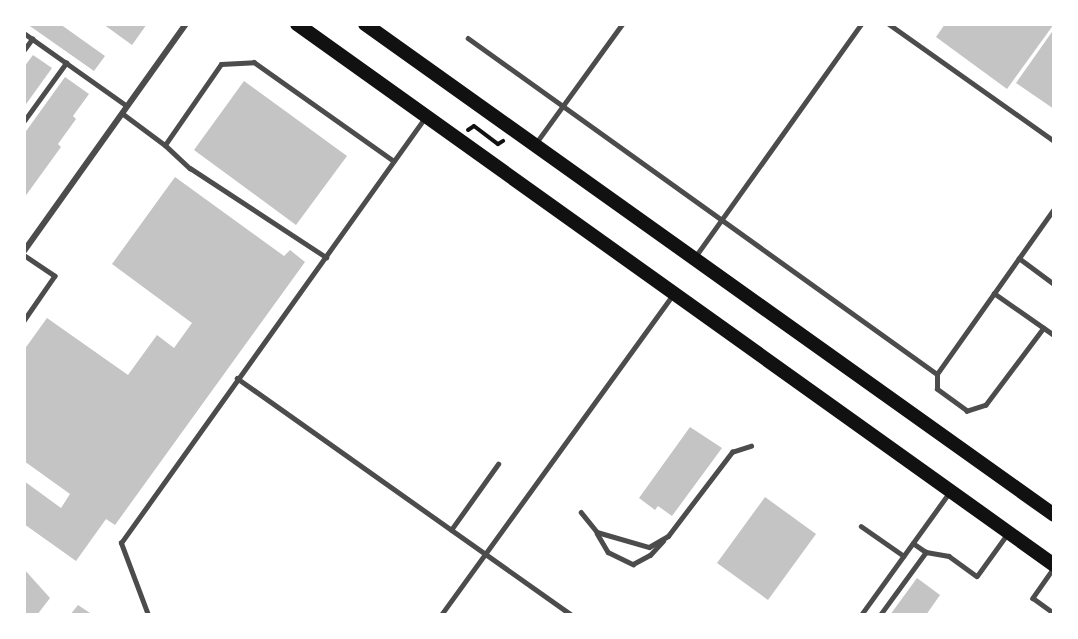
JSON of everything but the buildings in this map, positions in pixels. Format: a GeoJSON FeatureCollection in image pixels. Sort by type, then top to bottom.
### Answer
{"type":"FeatureCollection","features":[{"type":"Feature","properties":{"kind":"main road"},"geometry":{"type":"LineString","coordinates":[[297,24],[1054,566]]}},
{"type":"Feature","properties":{"kind":"main road"},"geometry":{"type":"LineString","coordinates":[[365,24],[1054,515]]}},
{"type":"Feature","properties":{"kind":"street"},"geometry":{"type":"LineString","coordinates":[[24,253],[186,24]]}},
{"type":"Feature","properties":{"kind":"lane"},"geometry":{"type":"LineString","coordinates":[[535,145],[622,24]]}},
{"type":"Feature","properties":{"kind":"lane"},"geometry":{"type":"LineString","coordinates":[[693,259],[861,24]]}},
{"type":"Feature","properties":{"kind":"lane"},"geometry":{"type":"LineString","coordinates":[[889,24],[898,27],[1054,141]]}},
{"type":"Feature","properties":{"kind":"lane"},"geometry":{"type":"LineString","coordinates":[[24,33],[127,106]]}},
{"type":"Feature","properties":{"kind":"lane"},"geometry":{"type":"LineString","coordinates":[[468,38],[937,374]]}},
{"type":"Feature","properties":{"kind":"lane"},"geometry":{"type":"LineString","coordinates":[[24,50],[32,39]]}},
{"type":"Feature","properties":{"kind":"lane"},"geometry":{"type":"LineString","coordinates":[[165,145],[221,64],[254,62],[394,161]]}},
{"type":"Feature","properties":{"kind":"lane"},"geometry":{"type":"LineString","coordinates":[[24,121],[66,63]]}},
{"type":"Feature","properties":{"kind":"lane"},"geometry":{"type":"LineString","coordinates":[[122,113],[165,145],[190,168],[326,256]]}},
{"type":"Feature","properties":{"kind":"lane"},"geometry":{"type":"LineString","coordinates":[[148,615],[121,543],[426,116]]}},
{"type":"Feature","properties":{"kind":"lane"},"geometry":{"type":"LineString","coordinates":[[1044,328],[986,405],[967,411],[937,388],[937,374],[1054,209]]}},
{"type":"Feature","properties":{"kind":"lane"},"geometry":{"type":"LineString","coordinates":[[24,253],[55,276],[24,321]]}},
{"type":"Feature","properties":{"kind":"lane"},"geometry":{"type":"LineString","coordinates":[[1019,258],[1054,284]]}},
{"type":"Feature","properties":{"kind":"lane"},"geometry":{"type":"LineString","coordinates":[[994,293],[1054,335]]}},
{"type":"Feature","properties":{"kind":"lane"},"geometry":{"type":"LineString","coordinates":[[441,615],[673,294]]}},
{"type":"Feature","properties":{"kind":"lane"},"geometry":{"type":"LineString","coordinates":[[237,378],[572,615]]}},
{"type":"Feature","properties":{"kind":"lane"},"geometry":{"type":"LineString","coordinates":[[581,512],[596,531],[608,552],[633,564],[650,555],[668,536],[732,452],[751,446]]}},
{"type":"Feature","properties":{"kind":"lane"},"geometry":{"type":"LineString","coordinates":[[451,530],[498,464]]}},
{"type":"Feature","properties":{"kind":"lane"},"geometry":{"type":"LineString","coordinates":[[862,615],[950,491]]}},
{"type":"Feature","properties":{"kind":"lane"},"geometry":{"type":"LineString","coordinates":[[861,526],[904,556]]}},
{"type":"Feature","properties":{"kind":"lane"},"geometry":{"type":"LineString","coordinates":[[596,531],[649,547],[668,536]]}},
{"type":"Feature","properties":{"kind":"lane"},"geometry":{"type":"LineString","coordinates":[[913,543],[926,552],[949,556],[977,576],[1008,533]]}},
{"type":"Feature","properties":{"kind":"lane"},"geometry":{"type":"LineString","coordinates":[[880,615],[926,552]]}},
{"type":"Feature","properties":{"kind":"lane"},"geometry":{"type":"LineString","coordinates":[[1054,566],[1033,598],[1054,613]]}},
{"type":"Feature","properties":{"kind":"path"},"geometry":{"type":"LineString","coordinates":[[460,142],[471,126],[498,144],[501,144],[512,129]]}}]}
